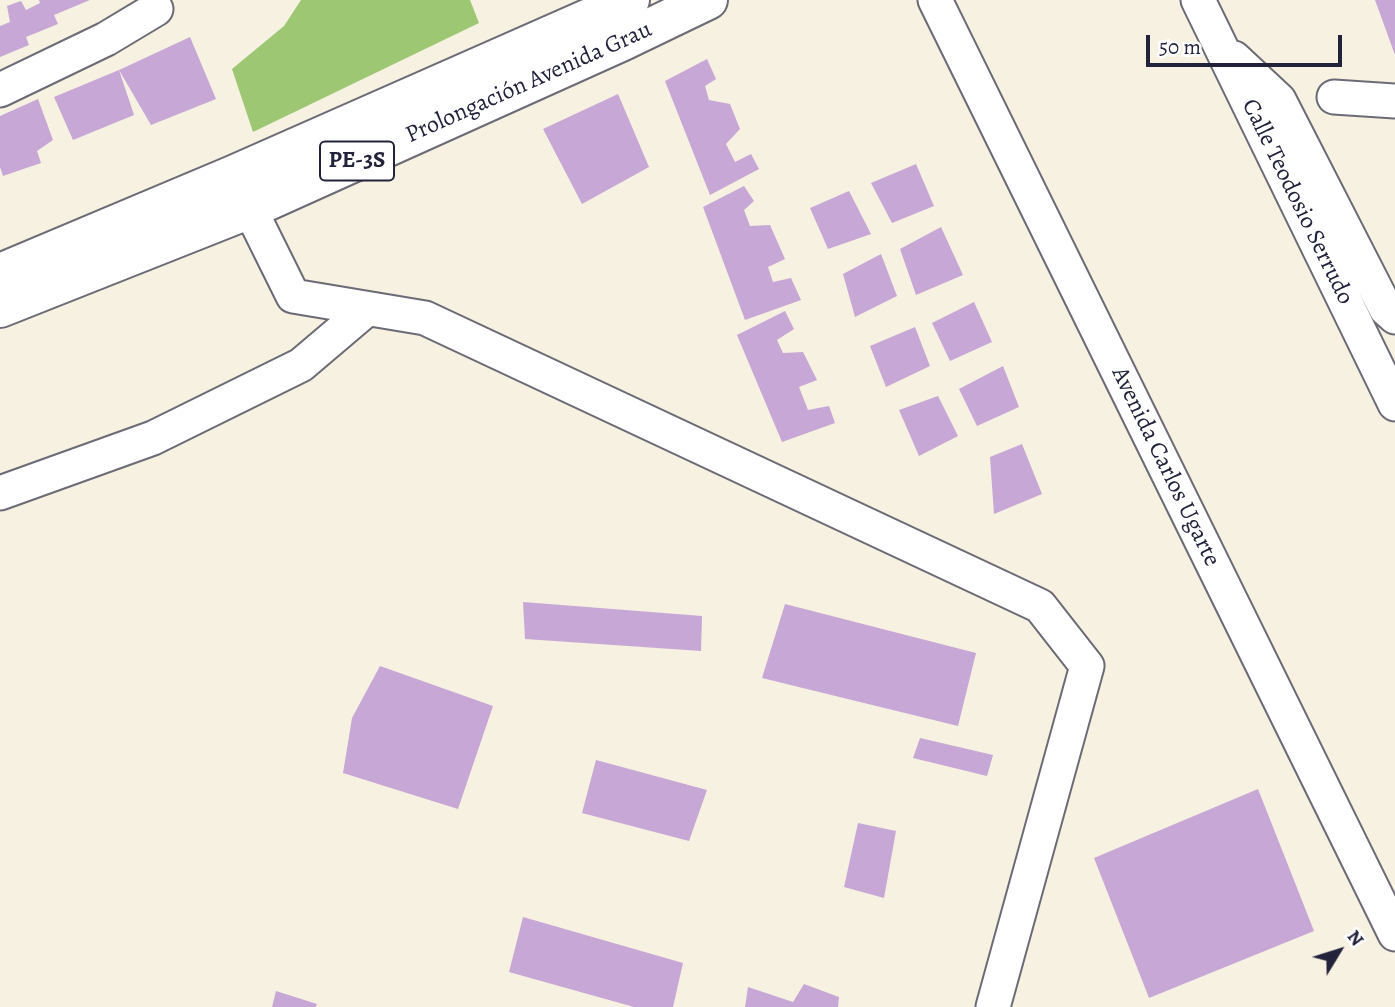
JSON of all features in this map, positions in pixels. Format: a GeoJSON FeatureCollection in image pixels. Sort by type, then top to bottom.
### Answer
{"type":"FeatureCollection","features":[{"type":"Feature","properties":{"kind":"highway","name":"Prolongación Avenida Grau"},"geometry":{"type":"LineString","coordinates":[[0,273],[614,13],[708,0]]}},
{"type":"Feature","properties":{"kind":"highway","name":"Prolongación Avenida Grau"},"geometry":{"type":"LineString","coordinates":[[0,308],[250,209],[614,13]]}},
{"type":"Feature","properties":{"kind":"street","name":"Avenida Carlos Ugarte"},"geometry":{"type":"LineString","coordinates":[[935,0],[1395,934]]}},
{"type":"Feature","properties":{"kind":"street","name":"Calle Teodosio Serrudo"},"geometry":{"type":"LineString","coordinates":[[1198,0],[1395,404]]}},
{"type":"Feature","properties":{"kind":"street"},"geometry":{"type":"LineString","coordinates":[[0,90],[106,39],[156,9]]}},
{"type":"Feature","properties":{"kind":"street"},"geometry":{"type":"LineString","coordinates":[[1221,47],[1279,100],[1386,309],[1395,317]]}},
{"type":"Feature","properties":{"kind":"street"},"geometry":{"type":"LineString","coordinates":[[1334,97],[1395,101]]}},
{"type":"Feature","properties":{"kind":"street"},"geometry":{"type":"LineString","coordinates":[[233,175],[293,296],[425,318],[1040,606],[1087,666],[993,1007]]}},
{"type":"Feature","properties":{"kind":"street"},"geometry":{"type":"LineString","coordinates":[[0,493],[153,438],[301,365],[367,309]]}},
{"type":"Feature","properties":{"kind":"green space"},"geometry":{"type":"Polygon","coordinates":[[[301,0],[470,0],[479,23],[253,132],[232,69],[284,26],[301,0]]]}},
{"type":"Feature","properties":{"kind":"building"},"geometry":{"type":"Polygon","coordinates":[[[39,0],[90,0],[54,15],[58,24],[26,37],[29,45],[0,57],[0,26],[10,22],[7,6],[21,1],[26,10],[40,3],[39,0]]]}},
{"type":"Feature","properties":{"kind":"building"},"geometry":{"type":"Polygon","coordinates":[[[1375,0],[1395,0],[1395,55],[1375,0]]]}},
{"type":"Feature","properties":{"kind":"building"},"geometry":{"type":"Polygon","coordinates":[[[190,37],[216,99],[151,125],[119,70],[190,37]]]}},
{"type":"Feature","properties":{"kind":"building"},"geometry":{"type":"Polygon","coordinates":[[[707,59],[716,79],[705,86],[709,100],[730,104],[740,129],[726,144],[735,162],[751,154],[759,169],[710,195],[665,81],[707,59]]]}},
{"type":"Feature","properties":{"kind":"building"},"geometry":{"type":"Polygon","coordinates":[[[119,70],[134,115],[73,140],[54,97],[119,70]]]}},
{"type":"Feature","properties":{"kind":"building"},"geometry":{"type":"Polygon","coordinates":[[[618,94],[649,167],[582,204],[543,129],[618,94]]]}},
{"type":"Feature","properties":{"kind":"building"},"geometry":{"type":"Polygon","coordinates":[[[38,99],[53,140],[37,151],[41,163],[3,176],[0,167],[0,116],[38,99]]]}},
{"type":"Feature","properties":{"kind":"building"},"geometry":{"type":"Polygon","coordinates":[[[916,164],[934,206],[892,223],[871,183],[916,164]]]}},
{"type":"Feature","properties":{"kind":"building"},"geometry":{"type":"Polygon","coordinates":[[[744,186],[754,201],[744,210],[750,226],[770,225],[785,259],[768,267],[773,282],[791,278],[801,300],[745,320],[703,207],[744,186]]]}},
{"type":"Feature","properties":{"kind":"building"},"geometry":{"type":"Polygon","coordinates":[[[849,191],[871,234],[828,249],[810,208],[849,191]]]}},
{"type":"Feature","properties":{"kind":"building"},"geometry":{"type":"Polygon","coordinates":[[[941,227],[963,275],[916,295],[900,249],[941,227]]]}},
{"type":"Feature","properties":{"kind":"building"},"geometry":{"type":"Polygon","coordinates":[[[881,254],[897,296],[855,317],[843,274],[881,254]]]}},
{"type":"Feature","properties":{"kind":"building"},"geometry":{"type":"Polygon","coordinates":[[[974,302],[992,342],[950,361],[932,323],[974,302]]]}},
{"type":"Feature","properties":{"kind":"building"},"geometry":{"type":"Polygon","coordinates":[[[785,311],[794,329],[777,340],[783,353],[803,352],[817,380],[799,387],[808,410],[829,406],[835,423],[782,442],[737,335],[785,311]]]}},
{"type":"Feature","properties":{"kind":"building"},"geometry":{"type":"Polygon","coordinates":[[[915,327],[930,366],[886,387],[870,346],[915,327]]]}},
{"type":"Feature","properties":{"kind":"building"},"geometry":{"type":"Polygon","coordinates":[[[1003,366],[1019,407],[977,426],[959,389],[1003,366]]]}},
{"type":"Feature","properties":{"kind":"building"},"geometry":{"type":"Polygon","coordinates":[[[938,396],[958,436],[919,456],[899,410],[938,396]]]}},
{"type":"Feature","properties":{"kind":"building"},"geometry":{"type":"Polygon","coordinates":[[[1022,444],[1042,494],[994,514],[990,457],[1022,444]]]}},
{"type":"Feature","properties":{"kind":"building"},"geometry":{"type":"Polygon","coordinates":[[[523,602],[702,616],[701,651],[525,639],[523,602]]]}},
{"type":"Feature","properties":{"kind":"building"},"geometry":{"type":"Polygon","coordinates":[[[785,604],[976,653],[958,726],[762,678],[785,604]]]}},
{"type":"Feature","properties":{"kind":"building"},"geometry":{"type":"Polygon","coordinates":[[[380,666],[493,706],[458,809],[343,773],[352,718],[380,666]]]}},
{"type":"Feature","properties":{"kind":"building"},"geometry":{"type":"Polygon","coordinates":[[[920,738],[993,755],[987,776],[913,758],[920,738]]]}},
{"type":"Feature","properties":{"kind":"building"},"geometry":{"type":"Polygon","coordinates":[[[596,760],[707,790],[689,841],[582,813],[596,760]]]}},
{"type":"Feature","properties":{"kind":"building"},"geometry":{"type":"Polygon","coordinates":[[[1258,789],[1314,931],[1149,998],[1094,858],[1258,789]]]}},
{"type":"Feature","properties":{"kind":"building"},"geometry":{"type":"Polygon","coordinates":[[[858,823],[896,831],[884,898],[844,887],[858,823]]]}},
{"type":"Feature","properties":{"kind":"building"},"geometry":{"type":"Polygon","coordinates":[[[523,917],[683,963],[673,1007],[634,1007],[509,972],[523,917]]]}},
{"type":"Feature","properties":{"kind":"building"},"geometry":{"type":"Polygon","coordinates":[[[804,984],[839,997],[838,1007],[745,1007],[748,987],[793,1002],[804,984]]]}},
{"type":"Feature","properties":{"kind":"building"},"geometry":{"type":"Polygon","coordinates":[[[276,991],[317,1004],[316,1007],[272,1007],[276,991]]]}}]}
